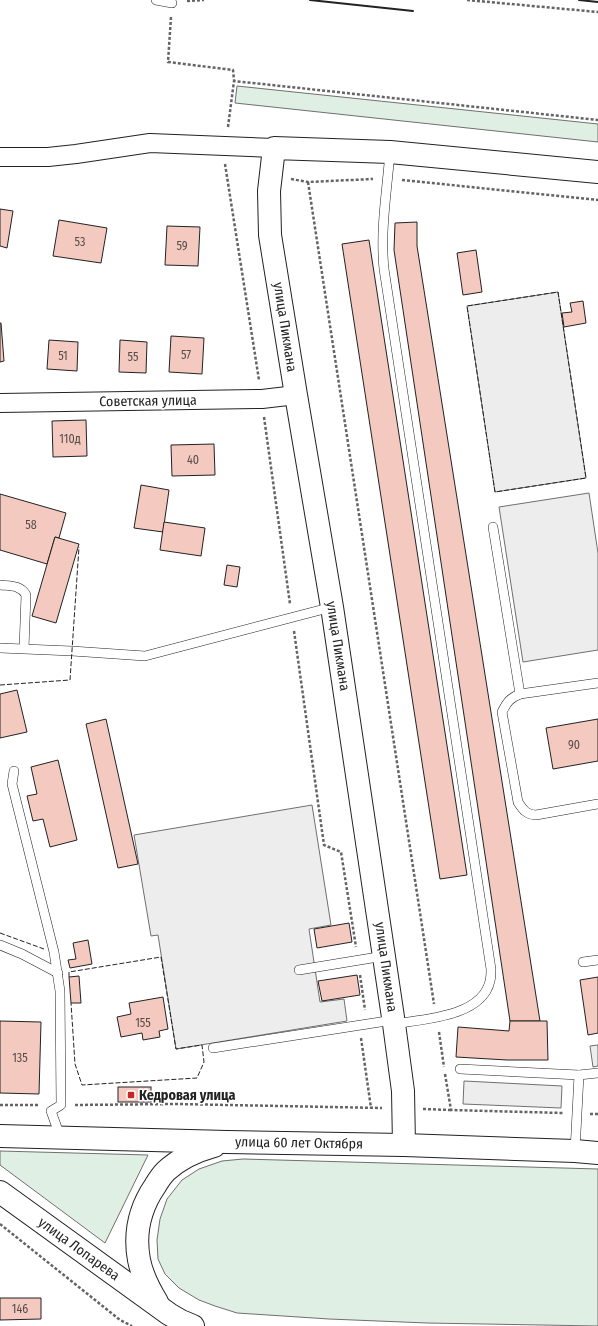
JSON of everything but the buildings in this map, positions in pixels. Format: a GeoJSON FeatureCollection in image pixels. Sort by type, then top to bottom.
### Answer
{"type":"FeatureCollection","features":[{"type":"Feature","properties":{"kind":"street"},"geometry":{"type":"LineString","coordinates":[[0,157],[42,157],[76,154],[150,143],[390,152],[598,172]]}},
{"type":"Feature","properties":{"kind":"street","name":"улица Пикмана"},"geometry":{"type":"LineString","coordinates":[[274,148],[269,192],[270,235],[332,607],[394,1022],[404,1109],[404,1145]]}},
{"type":"Feature","properties":{"kind":"street","name":"Советская улица"},"geometry":{"type":"LineString","coordinates":[[0,403],[262,399],[296,395]]}},
{"type":"Feature","properties":{"kind":"street","name":"улица 60 лет Октября"},"geometry":{"type":"LineString","coordinates":[[0,1136],[60,1136],[227,1142],[404,1145],[575,1151],[598,1154]]}},
{"type":"Feature","properties":{"kind":"street"},"geometry":{"type":"LineString","coordinates":[[193,1326],[181,1321],[158,1306],[143,1275],[139,1260],[137,1232],[149,1196],[164,1172],[197,1151],[227,1142]]}},
{"type":"Feature","properties":{"kind":"street","name":"улица Лопарева"},"geometry":{"type":"LineString","coordinates":[[0,1192],[158,1306]]}},
{"type":"Feature","properties":{"kind":"lane"},"geometry":{"type":"LineString","coordinates":[[156,0],[172,3]]}},
{"type":"Feature","properties":{"kind":"lane"},"geometry":{"type":"LineString","coordinates":[[213,1048],[454,1014],[467,1009],[478,1001],[486,991],[490,981],[491,969],[384,269],[382,232],[390,152]]}},
{"type":"Feature","properties":{"kind":"lane"},"geometry":{"type":"LineString","coordinates":[[493,527],[520,694]]}},
{"type":"Feature","properties":{"kind":"lane"},"geometry":{"type":"LineString","coordinates":[[0,585],[19,587],[24,590],[26,595],[24,648]]}},
{"type":"Feature","properties":{"kind":"lane"},"geometry":{"type":"LineString","coordinates":[[0,648],[24,648],[145,656],[332,607]]}},
{"type":"Feature","properties":{"kind":"lane"},"geometry":{"type":"LineString","coordinates":[[598,682],[520,694],[512,698],[502,712],[518,802],[522,809],[529,815],[536,815],[598,804]]}},
{"type":"Feature","properties":{"kind":"lane"},"geometry":{"type":"LineString","coordinates":[[14,771],[12,784],[58,973],[60,991],[61,1105],[51,1112],[60,1136]]}},
{"type":"Feature","properties":{"kind":"lane"},"geometry":{"type":"LineString","coordinates":[[0,945],[22,954],[58,973]]}},
{"type":"Feature","properties":{"kind":"lane"},"geometry":{"type":"LineString","coordinates":[[299,970],[384,956]]}},
{"type":"Feature","properties":{"kind":"lane"},"geometry":{"type":"LineString","coordinates":[[583,962],[598,960]]}},
{"type":"Feature","properties":{"kind":"lane"},"geometry":{"type":"LineString","coordinates":[[460,1069],[579,1076],[598,1073]]}},
{"type":"Feature","properties":{"kind":"lane"},"geometry":{"type":"LineString","coordinates":[[575,1151],[579,1076]]}},
{"type":"Feature","properties":{"kind":"path"},"geometry":{"type":"LineString","coordinates":[[467,0],[598,12]]}},
{"type":"Feature","properties":{"kind":"path"},"geometry":{"type":"LineString","coordinates":[[172,3],[168,62],[233,70],[234,80]]}},
{"type":"Feature","properties":{"kind":"path"},"geometry":{"type":"LineString","coordinates":[[451,1110],[308,182],[388,179],[598,200]]}},
{"type":"Feature","properties":{"kind":"path"},"geometry":{"type":"LineString","coordinates":[[0,1105],[177,1104],[598,1114]]}},
{"type":"Feature","properties":{"kind":"path"},"geometry":{"type":"LineString","coordinates":[[0,1224],[120,1320],[132,1326]]}},
{"type":"Feature","properties":{"kind":"green space"},"geometry":{"type":"Polygon","coordinates":[[[237,86],[598,124],[598,142],[235,103],[237,86]]]}},
{"type":"Feature","properties":{"kind":"green space"},"geometry":{"type":"Polygon","coordinates":[[[0,1151],[148,1155],[105,1243],[0,1165],[0,1151]]]}},
{"type":"Feature","properties":{"kind":"green space"},"geometry":{"type":"Polygon","coordinates":[[[243,1159],[598,1169],[598,1326],[427,1323],[329,1319],[237,1313],[199,1300],[179,1288],[165,1274],[158,1259],[157,1240],[160,1219],[167,1199],[182,1180],[199,1169],[222,1161],[243,1159]]]}},
{"type":"Feature","properties":{"kind":"shaded area"},"geometry":{"type":"Polygon","coordinates":[[[558,292],[586,478],[495,492],[467,306],[558,292]]]}},
{"type":"Feature","properties":{"kind":"shaded area"},"geometry":{"type":"Polygon","coordinates":[[[589,493],[598,553],[598,650],[523,662],[499,507],[589,493]]]}},
{"type":"Feature","properties":{"kind":"shaded area"},"geometry":{"type":"Polygon","coordinates":[[[312,805],[331,925],[309,929],[320,1002],[344,999],[347,1021],[176,1049],[158,935],[151,936],[134,835],[312,805]]]}},
{"type":"Feature","properties":{"kind":"shaded area"},"geometry":{"type":"Polygon","coordinates":[[[598,1045],[598,1066],[593,1067],[590,1046],[598,1045]]]}},
{"type":"Feature","properties":{"kind":"shaded area"},"geometry":{"type":"Polygon","coordinates":[[[464,1081],[562,1086],[561,1108],[463,1104],[464,1081]]]}},
{"type":"Feature","properties":{"kind":"fence"},"geometry":{"type":"LineString","coordinates":[[558,292],[586,478],[495,492],[467,306],[558,292]]}},
{"type":"Feature","properties":{"kind":"fence"},"geometry":{"type":"LineString","coordinates":[[0,685],[70,680],[79,547]]}},
{"type":"Feature","properties":{"kind":"fence"},"geometry":{"type":"LineString","coordinates":[[0,933],[44,949]]}},
{"type":"Feature","properties":{"kind":"fence"},"geometry":{"type":"LineString","coordinates":[[69,977],[69,972],[161,957],[176,1049],[202,1045],[204,1062],[197,1078],[82,1085],[75,1064],[71,1003]]}},
{"type":"Feature","properties":{"kind":"wall"},"geometry":{"type":"LineString","coordinates":[[310,0],[413,11]]}},
{"type":"Feature","properties":{"kind":"wall"},"geometry":{"type":"LineString","coordinates":[[579,0],[598,2]]}},
{"type":"Feature","properties":{"kind":"place","name":"Кедровая улица"},"geometry":{"type":"Point","coordinates":[131,1095]}}]}
